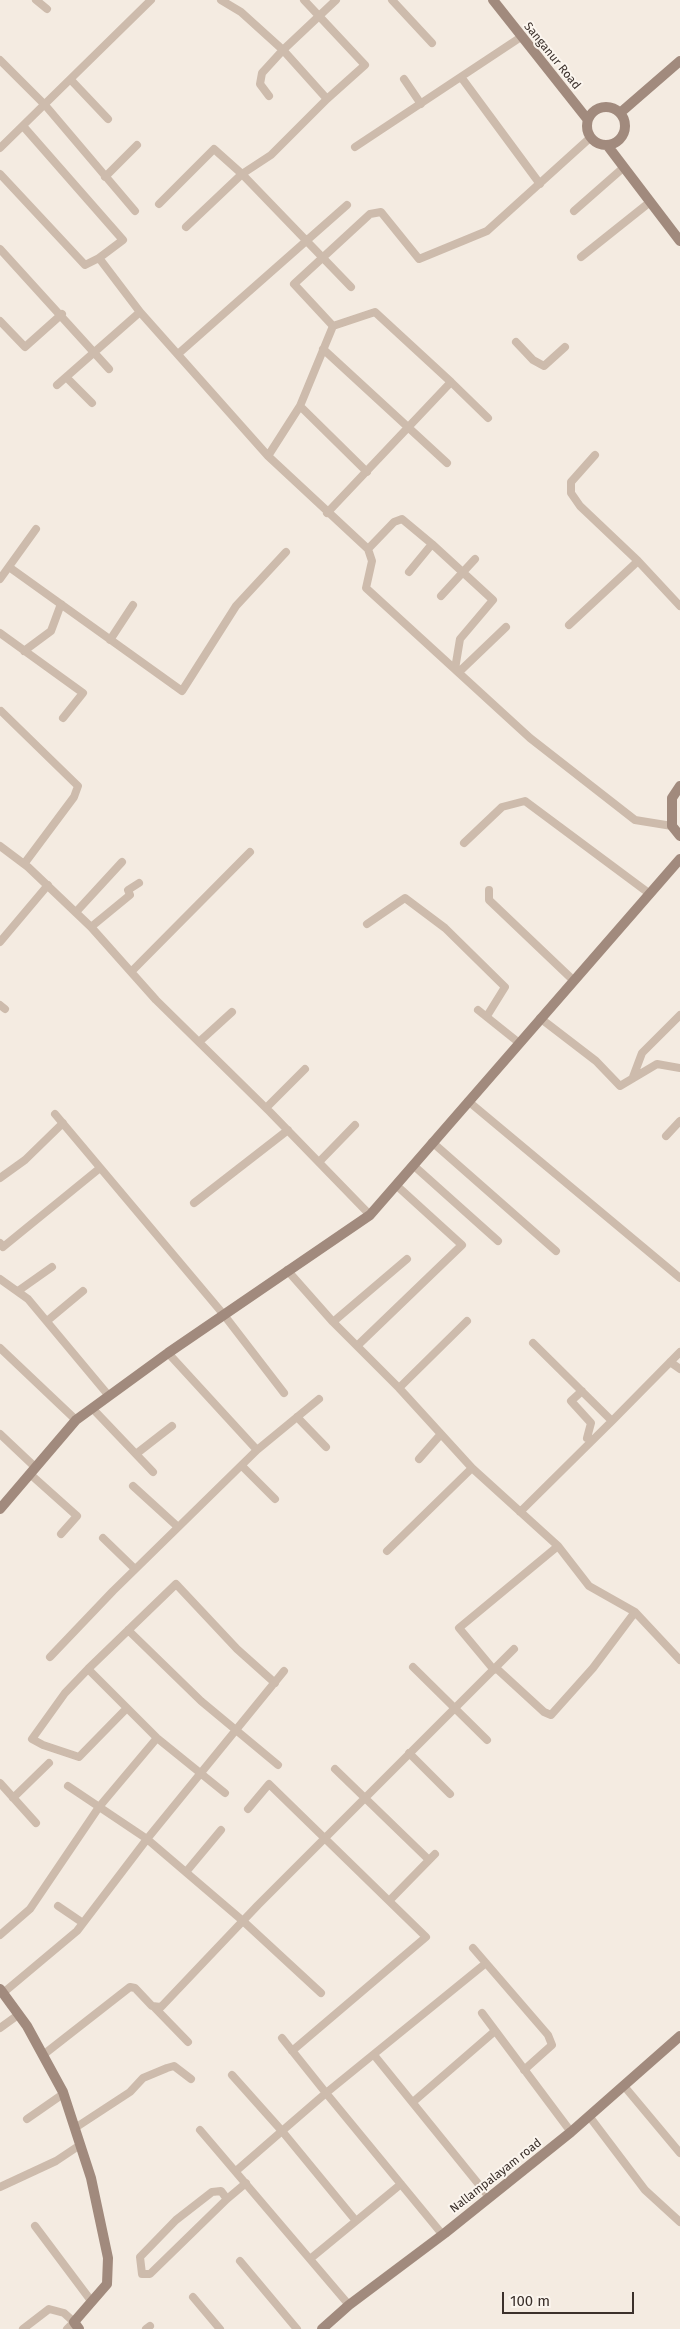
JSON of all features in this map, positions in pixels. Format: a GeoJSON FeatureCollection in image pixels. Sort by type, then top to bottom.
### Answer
{"type":"FeatureCollection","features":[{"type":"Feature","properties":{"kind":"street"},"geometry":{"type":"LineString","coordinates":[[36,0],[47,9]]}},
{"type":"Feature","properties":{"kind":"street"},"geometry":{"type":"LineString","coordinates":[[0,148],[152,0]]}},
{"type":"Feature","properties":{"kind":"street"},"geometry":{"type":"LineString","coordinates":[[221,0],[242,12],[283,50],[327,100]]}},
{"type":"Feature","properties":{"kind":"street"},"geometry":{"type":"LineString","coordinates":[[186,227],[242,174],[271,155],[365,65],[304,0]]}},
{"type":"Feature","properties":{"kind":"street"},"geometry":{"type":"LineString","coordinates":[[269,96],[260,84],[262,73],[283,50],[336,0]]}},
{"type":"Feature","properties":{"kind":"street"},"geometry":{"type":"LineString","coordinates":[[392,0],[432,43]]}},
{"type":"Feature","properties":{"kind":"street","name":"Sanganur Road"},"geometry":{"type":"LineString","coordinates":[[492,0],[588,120]]}},
{"type":"Feature","properties":{"kind":"street"},"geometry":{"type":"LineString","coordinates":[[355,147],[521,37]]}},
{"type":"Feature","properties":{"kind":"street"},"geometry":{"type":"LineString","coordinates":[[620,113],[680,60]]}},
{"type":"Feature","properties":{"kind":"street"},"geometry":{"type":"LineString","coordinates":[[2,66],[46,105],[135,211]]}},
{"type":"Feature","properties":{"kind":"street"},"geometry":{"type":"LineString","coordinates":[[461,77],[540,184]]}},
{"type":"Feature","properties":{"kind":"street"},"geometry":{"type":"LineString","coordinates":[[404,79],[421,104]]}},
{"type":"Feature","properties":{"kind":"street"},"geometry":{"type":"LineString","coordinates":[[71,80],[108,119]]}},
{"type":"Feature","properties":{"kind":"street"},"geometry":{"type":"LineString","coordinates":[[574,103],[603,108]]}},
{"type":"Feature","properties":{"kind":"street"},"geometry":{"type":"LineString","coordinates":[[574,211],[621,165],[622,136],[625,124],[620,113],[609,107],[592,114],[588,120],[588,131],[591,137],[595,142],[607,146],[621,165],[680,241]]}},
{"type":"Feature","properties":{"kind":"street"},"geometry":{"type":"LineString","coordinates":[[0,174],[85,265],[99,258],[124,240],[23,126]]}},
{"type":"Feature","properties":{"kind":"street"},"geometry":{"type":"LineString","coordinates":[[607,146],[618,141],[622,136]]}},
{"type":"Feature","properties":{"kind":"street"},"geometry":{"type":"LineString","coordinates":[[333,326],[294,284],[370,214],[381,212],[419,259],[487,231],[591,137]]}},
{"type":"Feature","properties":{"kind":"street"},"geometry":{"type":"LineString","coordinates":[[105,176],[137,145]]}},
{"type":"Feature","properties":{"kind":"street"},"geometry":{"type":"LineString","coordinates":[[159,204],[214,150],[242,174],[351,287]]}},
{"type":"Feature","properties":{"kind":"street"},"geometry":{"type":"LineString","coordinates":[[581,257],[650,202]]}},
{"type":"Feature","properties":{"kind":"street"},"geometry":{"type":"LineString","coordinates":[[178,354],[347,205]]}},
{"type":"Feature","properties":{"kind":"street"},"geometry":{"type":"LineString","coordinates":[[0,249],[62,314],[109,369]]}},
{"type":"Feature","properties":{"kind":"street"},"geometry":{"type":"LineString","coordinates":[[99,258],[140,312],[268,456],[327,513],[368,549],[372,561],[366,588],[530,738],[635,820],[672,826]]}},
{"type":"Feature","properties":{"kind":"street"},"geometry":{"type":"LineString","coordinates":[[57,385],[140,312]]}},
{"type":"Feature","properties":{"kind":"street"},"geometry":{"type":"LineString","coordinates":[[333,326],[375,312],[488,418]]}},
{"type":"Feature","properties":{"kind":"street"},"geometry":{"type":"LineString","coordinates":[[0,321],[25,347],[62,314]]}},
{"type":"Feature","properties":{"kind":"street"},"geometry":{"type":"LineString","coordinates":[[268,456],[300,406],[333,326]]}},
{"type":"Feature","properties":{"kind":"street"},"geometry":{"type":"LineString","coordinates":[[516,342],[533,360],[544,366],[564,347]]}},
{"type":"Feature","properties":{"kind":"street"},"geometry":{"type":"LineString","coordinates":[[324,349],[447,463]]}},
{"type":"Feature","properties":{"kind":"street"},"geometry":{"type":"LineString","coordinates":[[66,376],[92,403]]}},
{"type":"Feature","properties":{"kind":"street"},"geometry":{"type":"LineString","coordinates":[[327,513],[451,382]]}},
{"type":"Feature","properties":{"kind":"street"},"geometry":{"type":"LineString","coordinates":[[300,406],[367,472]]}},
{"type":"Feature","properties":{"kind":"street"},"geometry":{"type":"LineString","coordinates":[[595,455],[571,482],[571,493],[580,506],[638,561],[680,606]]}},
{"type":"Feature","properties":{"kind":"street"},"geometry":{"type":"LineString","coordinates":[[368,549],[394,522],[402,519],[493,600],[460,639],[457,671]]}},
{"type":"Feature","properties":{"kind":"street"},"geometry":{"type":"LineString","coordinates":[[0,579],[36,529]]}},
{"type":"Feature","properties":{"kind":"street"},"geometry":{"type":"LineString","coordinates":[[409,572],[432,544]]}},
{"type":"Feature","properties":{"kind":"street"},"geometry":{"type":"LineString","coordinates":[[9,567],[182,691],[236,606],[286,552]]}},
{"type":"Feature","properties":{"kind":"street"},"geometry":{"type":"LineString","coordinates":[[441,596],[475,559]]}},
{"type":"Feature","properties":{"kind":"street"},"geometry":{"type":"LineString","coordinates":[[569,624],[638,561]]}},
{"type":"Feature","properties":{"kind":"street"},"geometry":{"type":"LineString","coordinates":[[24,651],[51,631],[61,604]]}},
{"type":"Feature","properties":{"kind":"street"},"geometry":{"type":"LineString","coordinates":[[110,640],[133,605]]}},
{"type":"Feature","properties":{"kind":"street"},"geometry":{"type":"LineString","coordinates":[[457,671],[506,627]]}},
{"type":"Feature","properties":{"kind":"street"},"geometry":{"type":"LineString","coordinates":[[0,633],[83,693],[64,718]]}},
{"type":"Feature","properties":{"kind":"street"},"geometry":{"type":"LineString","coordinates":[[1,711],[78,786],[74,797],[24,864]]}},
{"type":"Feature","properties":{"kind":"street"},"geometry":{"type":"LineString","coordinates":[[680,786],[672,798],[672,826],[680,836]]}},
{"type":"Feature","properties":{"kind":"street"},"geometry":{"type":"LineString","coordinates":[[464,843],[502,807],[525,801],[650,894]]}},
{"type":"Feature","properties":{"kind":"street"},"geometry":{"type":"LineString","coordinates":[[0,846],[24,864],[76,912],[131,972],[370,1215]]}},
{"type":"Feature","properties":{"kind":"street"},"geometry":{"type":"LineString","coordinates":[[131,972],[250,852]]}},
{"type":"Feature","properties":{"kind":"street"},"geometry":{"type":"LineString","coordinates":[[0,1509],[76,1420],[287,1270],[370,1215],[518,1042],[680,859]]}},
{"type":"Feature","properties":{"kind":"street"},"geometry":{"type":"LineString","coordinates":[[76,912],[122,862]]}},
{"type":"Feature","properties":{"kind":"street"},"geometry":{"type":"LineString","coordinates":[[91,927],[130,895],[128,890],[139,883]]}},
{"type":"Feature","properties":{"kind":"street"},"geometry":{"type":"LineString","coordinates":[[0,942],[48,885]]}},
{"type":"Feature","properties":{"kind":"street"},"geometry":{"type":"LineString","coordinates":[[489,890],[489,900],[573,980]]}},
{"type":"Feature","properties":{"kind":"street"},"geometry":{"type":"LineString","coordinates":[[367,924],[405,898],[445,928],[505,987],[488,1016]]}},
{"type":"Feature","properties":{"kind":"street"},"geometry":{"type":"LineString","coordinates":[[478,1010],[488,1016],[518,1042]]}},
{"type":"Feature","properties":{"kind":"street"},"geometry":{"type":"LineString","coordinates":[[199,1042],[232,1012]]}},
{"type":"Feature","properties":{"kind":"street"},"geometry":{"type":"LineString","coordinates":[[633,1077],[642,1053],[680,1014]]}},
{"type":"Feature","properties":{"kind":"street"},"geometry":{"type":"LineString","coordinates":[[540,1018],[596,1061],[620,1086],[657,1064],[680,1068]]}},
{"type":"Feature","properties":{"kind":"street"},"geometry":{"type":"LineString","coordinates":[[266,1108],[305,1069]]}},
{"type":"Feature","properties":{"kind":"street"},"geometry":{"type":"LineString","coordinates":[[468,1101],[680,1278]]}},
{"type":"Feature","properties":{"kind":"street"},"geometry":{"type":"LineString","coordinates":[[56,1114],[224,1315],[284,1393]]}},
{"type":"Feature","properties":{"kind":"street"},"geometry":{"type":"LineString","coordinates":[[666,1136],[680,1121]]}},
{"type":"Feature","properties":{"kind":"street"},"geometry":{"type":"LineString","coordinates":[[0,1178],[25,1160],[63,1123]]}},
{"type":"Feature","properties":{"kind":"street"},"geometry":{"type":"LineString","coordinates":[[319,1162],[354,1125]]}},
{"type":"Feature","properties":{"kind":"street"},"geometry":{"type":"LineString","coordinates":[[194,1203],[288,1130]]}},
{"type":"Feature","properties":{"kind":"street"},"geometry":{"type":"LineString","coordinates":[[432,1142],[556,1251]]}},
{"type":"Feature","properties":{"kind":"street"},"geometry":{"type":"LineString","coordinates":[[413,1165],[498,1241]]}},
{"type":"Feature","properties":{"kind":"street"},"geometry":{"type":"LineString","coordinates":[[0,1243],[3,1247],[100,1168]]}},
{"type":"Feature","properties":{"kind":"street"},"geometry":{"type":"LineString","coordinates":[[357,1346],[462,1245],[396,1184]]}},
{"type":"Feature","properties":{"kind":"street"},"geometry":{"type":"LineString","coordinates":[[333,1322],[407,1259]]}},
{"type":"Feature","properties":{"kind":"street"},"geometry":{"type":"LineString","coordinates":[[18,1291],[52,1267]]}},
{"type":"Feature","properties":{"kind":"street"},"geometry":{"type":"LineString","coordinates":[[287,1270],[333,1322],[399,1388],[472,1468],[558,1546],[589,1586],[635,1612],[680,1660]]}},
{"type":"Feature","properties":{"kind":"street"},"geometry":{"type":"LineString","coordinates":[[0,1279],[28,1299],[109,1396]]}},
{"type":"Feature","properties":{"kind":"street"},"geometry":{"type":"LineString","coordinates":[[47,1321],[83,1291]]}},
{"type":"Feature","properties":{"kind":"street"},"geometry":{"type":"LineString","coordinates":[[399,1388],[467,1321]]}},
{"type":"Feature","properties":{"kind":"street"},"geometry":{"type":"LineString","coordinates":[[533,1343],[612,1420]]}},
{"type":"Feature","properties":{"kind":"street"},"geometry":{"type":"LineString","coordinates":[[0,1348],[76,1420]]}},
{"type":"Feature","properties":{"kind":"street"},"geometry":{"type":"LineString","coordinates":[[520,1512],[680,1352]]}},
{"type":"Feature","properties":{"kind":"street"},"geometry":{"type":"LineString","coordinates":[[168,1353],[257,1450]]}},
{"type":"Feature","properties":{"kind":"street"},"geometry":{"type":"LineString","coordinates":[[670,1362],[680,1369]]}},
{"type":"Feature","properties":{"kind":"street"},"geometry":{"type":"LineString","coordinates":[[582,1391],[571,1401],[591,1423],[587,1438]]}},
{"type":"Feature","properties":{"kind":"street"},"geometry":{"type":"LineString","coordinates":[[50,1657],[135,1569],[257,1450],[319,1398]]}},
{"type":"Feature","properties":{"kind":"street"},"geometry":{"type":"LineString","coordinates":[[92,1408],[153,1472]]}},
{"type":"Feature","properties":{"kind":"street"},"geometry":{"type":"LineString","coordinates":[[297,1418],[326,1447]]}},
{"type":"Feature","properties":{"kind":"street"},"geometry":{"type":"LineString","coordinates":[[136,1454],[172,1426]]}},
{"type":"Feature","properties":{"kind":"street"},"geometry":{"type":"LineString","coordinates":[[0,1434],[77,1516],[61,1534]]}},
{"type":"Feature","properties":{"kind":"street"},"geometry":{"type":"LineString","coordinates":[[419,1459],[441,1434]]}},
{"type":"Feature","properties":{"kind":"street"},"geometry":{"type":"LineString","coordinates":[[242,1466],[275,1499]]}},
{"type":"Feature","properties":{"kind":"street"},"geometry":{"type":"LineString","coordinates":[[387,1552],[472,1468]]}},
{"type":"Feature","properties":{"kind":"street"},"geometry":{"type":"LineString","coordinates":[[133,1486],[178,1527]]}},
{"type":"Feature","properties":{"kind":"street"},"geometry":{"type":"LineString","coordinates":[[103,1538],[135,1569]]}},
{"type":"Feature","properties":{"kind":"street"},"geometry":{"type":"LineString","coordinates":[[558,1546],[459,1628],[495,1669],[544,1712],[551,1715],[593,1668],[635,1612]]}},
{"type":"Feature","properties":{"kind":"street"},"geometry":{"type":"LineString","coordinates":[[127,1708],[79,1757],[43,1745],[32,1739],[65,1693],[176,1584],[236,1649],[275,1683]]}},
{"type":"Feature","properties":{"kind":"street"},"geometry":{"type":"LineString","coordinates":[[128,1630],[201,1700],[278,1765]]}},
{"type":"Feature","properties":{"kind":"street"},"geometry":{"type":"LineString","coordinates":[[155,2008],[161,2007],[243,1921],[514,1649]]}},
{"type":"Feature","properties":{"kind":"street"},"geometry":{"type":"LineString","coordinates":[[413,1667],[487,1740]]}},
{"type":"Feature","properties":{"kind":"street"},"geometry":{"type":"LineString","coordinates":[[88,1670],[157,1738],[225,1793]]}},
{"type":"Feature","properties":{"kind":"street"},"geometry":{"type":"LineString","coordinates":[[23,2329],[49,2309],[64,2313],[74,2327],[107,2284],[108,2258],[91,2178],[63,2094],[43,2055],[2,1991],[77,1931],[147,1839],[284,1671]]}},
{"type":"Feature","properties":{"kind":"street"},"geometry":{"type":"LineString","coordinates":[[0,1935],[30,1909],[99,1807],[157,1738]]}},
{"type":"Feature","properties":{"kind":"street"},"geometry":{"type":"LineString","coordinates":[[409,1753],[450,1794]]}},
{"type":"Feature","properties":{"kind":"street"},"geometry":{"type":"LineString","coordinates":[[13,1798],[49,1763]]}},
{"type":"Feature","properties":{"kind":"street"},"geometry":{"type":"LineString","coordinates":[[335,1768],[365,1798],[432,1857],[390,1900]]}},
{"type":"Feature","properties":{"kind":"street"},"geometry":{"type":"LineString","coordinates":[[0,1783],[36,1823]]}},
{"type":"Feature","properties":{"kind":"street"},"geometry":{"type":"LineString","coordinates":[[248,1809],[269,1784],[426,1937],[292,2051]]}},
{"type":"Feature","properties":{"kind":"street"},"geometry":{"type":"LineString","coordinates":[[68,1786],[147,1839],[243,1921],[321,1993]]}},
{"type":"Feature","properties":{"kind":"street"},"geometry":{"type":"LineString","coordinates":[[186,1872],[220,1830]]}},
{"type":"Feature","properties":{"kind":"street"},"geometry":{"type":"LineString","coordinates":[[58,1906],[83,1923]]}},
{"type":"Feature","properties":{"kind":"street"},"geometry":{"type":"LineString","coordinates":[[473,1948],[548,2035],[552,2045],[524,2070]]}},
{"type":"Feature","properties":{"kind":"street"},"geometry":{"type":"LineString","coordinates":[[236,2171],[326,2093],[486,1963]]}},
{"type":"Feature","properties":{"kind":"street"},"geometry":{"type":"LineString","coordinates":[[43,2055],[130,1987],[135,1988],[188,2042]]}},
{"type":"Feature","properties":{"kind":"street"},"geometry":{"type":"LineString","coordinates":[[482,2013],[571,2132]]}},
{"type":"Feature","properties":{"kind":"street"},"geometry":{"type":"LineString","coordinates":[[0,2028],[18,2015]]}},
{"type":"Feature","properties":{"kind":"street"},"geometry":{"type":"LineString","coordinates":[[412,2102],[495,2031]]}},
{"type":"Feature","properties":{"kind":"street","name":"Nallampalayam road"},"geometry":{"type":"LineString","coordinates":[[322,2329],[349,2305],[571,2132],[680,2036]]}},
{"type":"Feature","properties":{"kind":"street"},"geometry":{"type":"LineString","coordinates":[[282,2038],[442,2234]]}},
{"type":"Feature","properties":{"kind":"street"},"geometry":{"type":"LineString","coordinates":[[374,2055],[490,2197]]}},
{"type":"Feature","properties":{"kind":"street"},"geometry":{"type":"LineString","coordinates":[[75,2128],[130,2092],[143,2078],[174,2066],[191,2079]]}},
{"type":"Feature","properties":{"kind":"street"},"geometry":{"type":"LineString","coordinates":[[232,2075],[282,2131],[356,2221]]}},
{"type":"Feature","properties":{"kind":"street"},"geometry":{"type":"LineString","coordinates":[[624,2086],[680,2153]]}},
{"type":"Feature","properties":{"kind":"street"},"geometry":{"type":"LineString","coordinates":[[27,2119],[63,2094]]}},
{"type":"Feature","properties":{"kind":"street"},"geometry":{"type":"LineString","coordinates":[[589,2116],[645,2190],[680,2222]]}},
{"type":"Feature","properties":{"kind":"street"},"geometry":{"type":"LineString","coordinates":[[200,2130],[349,2305]]}},
{"type":"Feature","properties":{"kind":"street"},"geometry":{"type":"LineString","coordinates":[[0,2187],[56,2161],[80,2145]]}},
{"type":"Feature","properties":{"kind":"street"},"geometry":{"type":"LineString","coordinates":[[227,2199],[221,2191],[212,2192],[176,2220],[140,2257],[142,2274],[150,2274],[246,2183]]}},
{"type":"Feature","properties":{"kind":"street"},"geometry":{"type":"LineString","coordinates":[[310,2259],[401,2184]]}},
{"type":"Feature","properties":{"kind":"street"},"geometry":{"type":"LineString","coordinates":[[35,2226],[92,2302]]}},
{"type":"Feature","properties":{"kind":"street"},"geometry":{"type":"LineString","coordinates":[[240,2261],[297,2329]]}},
{"type":"Feature","properties":{"kind":"street"},"geometry":{"type":"LineString","coordinates":[[193,2297],[220,2329]]}}]}
